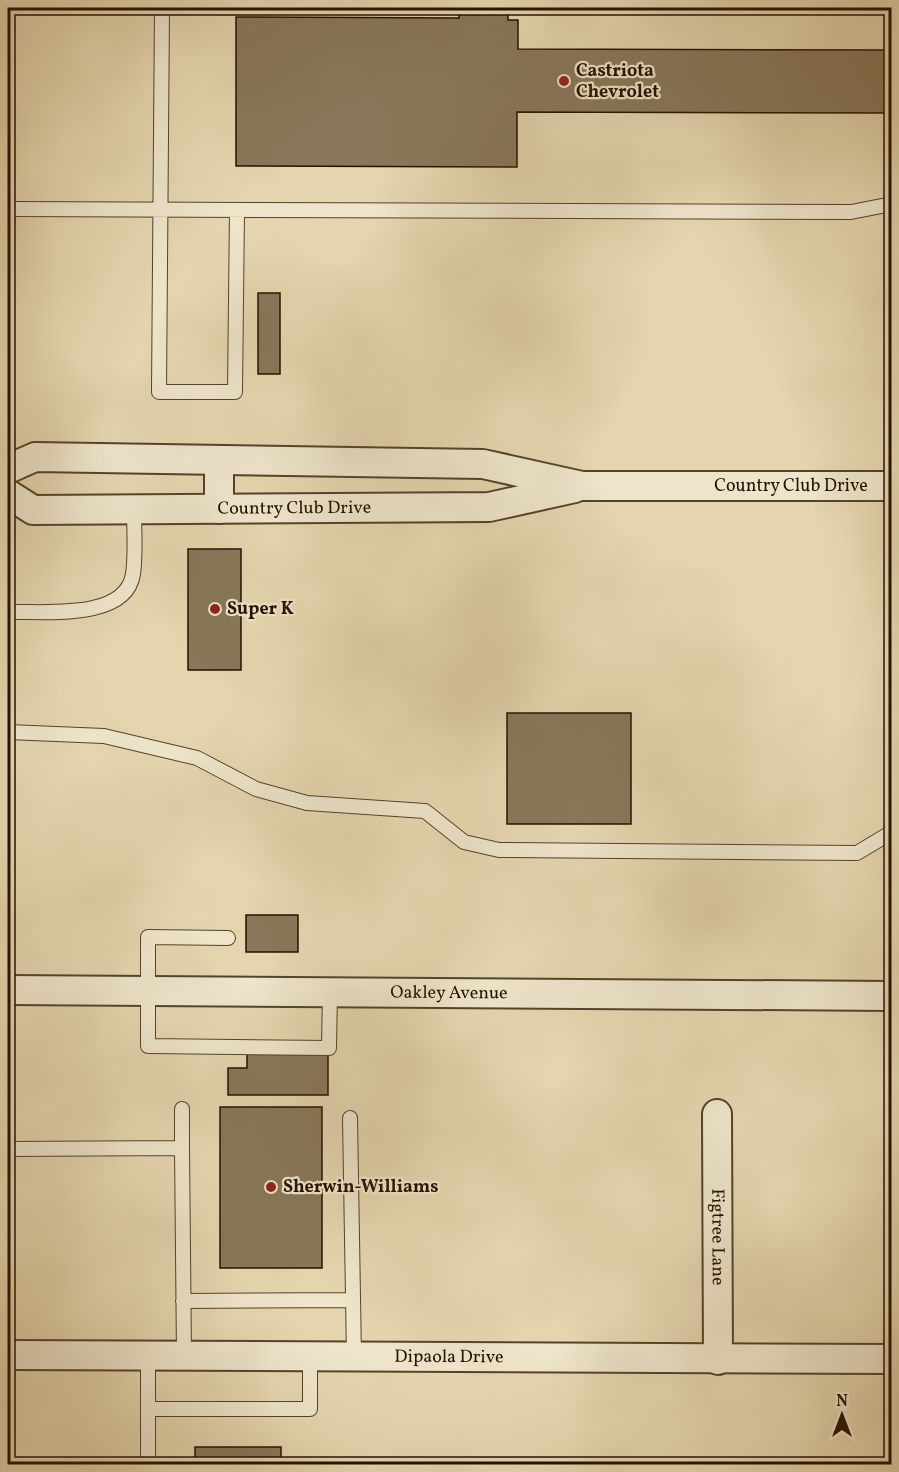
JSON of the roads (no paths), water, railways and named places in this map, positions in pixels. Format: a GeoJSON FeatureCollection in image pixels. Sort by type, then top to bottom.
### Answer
{"type":"FeatureCollection","features":[{"type":"Feature","properties":{"kind":"street","name":"Country Club Drive"},"geometry":{"type":"LineString","coordinates":[[8,469],[36,457],[219,462],[483,464],[582,486],[891,486]]}},
{"type":"Feature","properties":{"kind":"street"},"geometry":{"type":"LineString","coordinates":[[219,462],[219,509]]}},
{"type":"Feature","properties":{"kind":"street"},"geometry":{"type":"LineString","coordinates":[[324,508],[325,463]]}},
{"type":"Feature","properties":{"kind":"street","name":"Country Club Drive"},"geometry":{"type":"LineString","coordinates":[[8,494],[33,510],[489,507],[582,486]]}},
{"type":"Feature","properties":{"kind":"street","name":"Oakley Avenue"},"geometry":{"type":"LineString","coordinates":[[8,990],[891,996]]}},
{"type":"Feature","properties":{"kind":"street","name":"Figtree Lane"},"geometry":{"type":"LineString","coordinates":[[717,1114],[718,1360]]}},
{"type":"Feature","properties":{"kind":"street","name":"Dipaola Drive"},"geometry":{"type":"LineString","coordinates":[[8,1355],[891,1359]]}},
{"type":"Feature","properties":{"kind":"lane"},"geometry":{"type":"LineString","coordinates":[[162,8],[159,392],[235,393],[237,210]]}},
{"type":"Feature","properties":{"kind":"lane"},"geometry":{"type":"LineString","coordinates":[[8,209],[851,212],[891,204]]}},
{"type":"Feature","properties":{"kind":"lane"},"geometry":{"type":"LineString","coordinates":[[8,612],[86,609],[115,602],[126,592],[133,576],[134,509]]}},
{"type":"Feature","properties":{"kind":"lane"},"geometry":{"type":"LineString","coordinates":[[8,732],[104,736],[197,758],[256,789],[307,803],[425,811],[464,842],[499,850],[857,853],[891,832]]}},
{"type":"Feature","properties":{"kind":"lane"},"geometry":{"type":"LineString","coordinates":[[228,938],[148,937],[148,1046],[329,1048],[330,992]]}},
{"type":"Feature","properties":{"kind":"lane"},"geometry":{"type":"LineString","coordinates":[[182,1109],[184,1356]]}},
{"type":"Feature","properties":{"kind":"lane"},"geometry":{"type":"LineString","coordinates":[[350,1118],[354,1357]]}},
{"type":"Feature","properties":{"kind":"lane"},"geometry":{"type":"LineString","coordinates":[[8,1149],[182,1148]]}},
{"type":"Feature","properties":{"kind":"lane"},"geometry":{"type":"LineString","coordinates":[[183,1301],[353,1300]]}},
{"type":"Feature","properties":{"kind":"lane"},"geometry":{"type":"LineString","coordinates":[[148,1356],[148,1464]]}},
{"type":"Feature","properties":{"kind":"lane"},"geometry":{"type":"LineString","coordinates":[[148,1409],[310,1409],[310,1357]]}},
{"type":"Feature","properties":{"kind":"place","name":"Castriota Chevrolet"},"geometry":{"type":"Point","coordinates":[564,81]}},
{"type":"Feature","properties":{"kind":"place","name":"Super K"},"geometry":{"type":"Point","coordinates":[215,609]}},
{"type":"Feature","properties":{"kind":"place","name":"Sherwin-Williams"},"geometry":{"type":"Point","coordinates":[271,1187]}}]}
